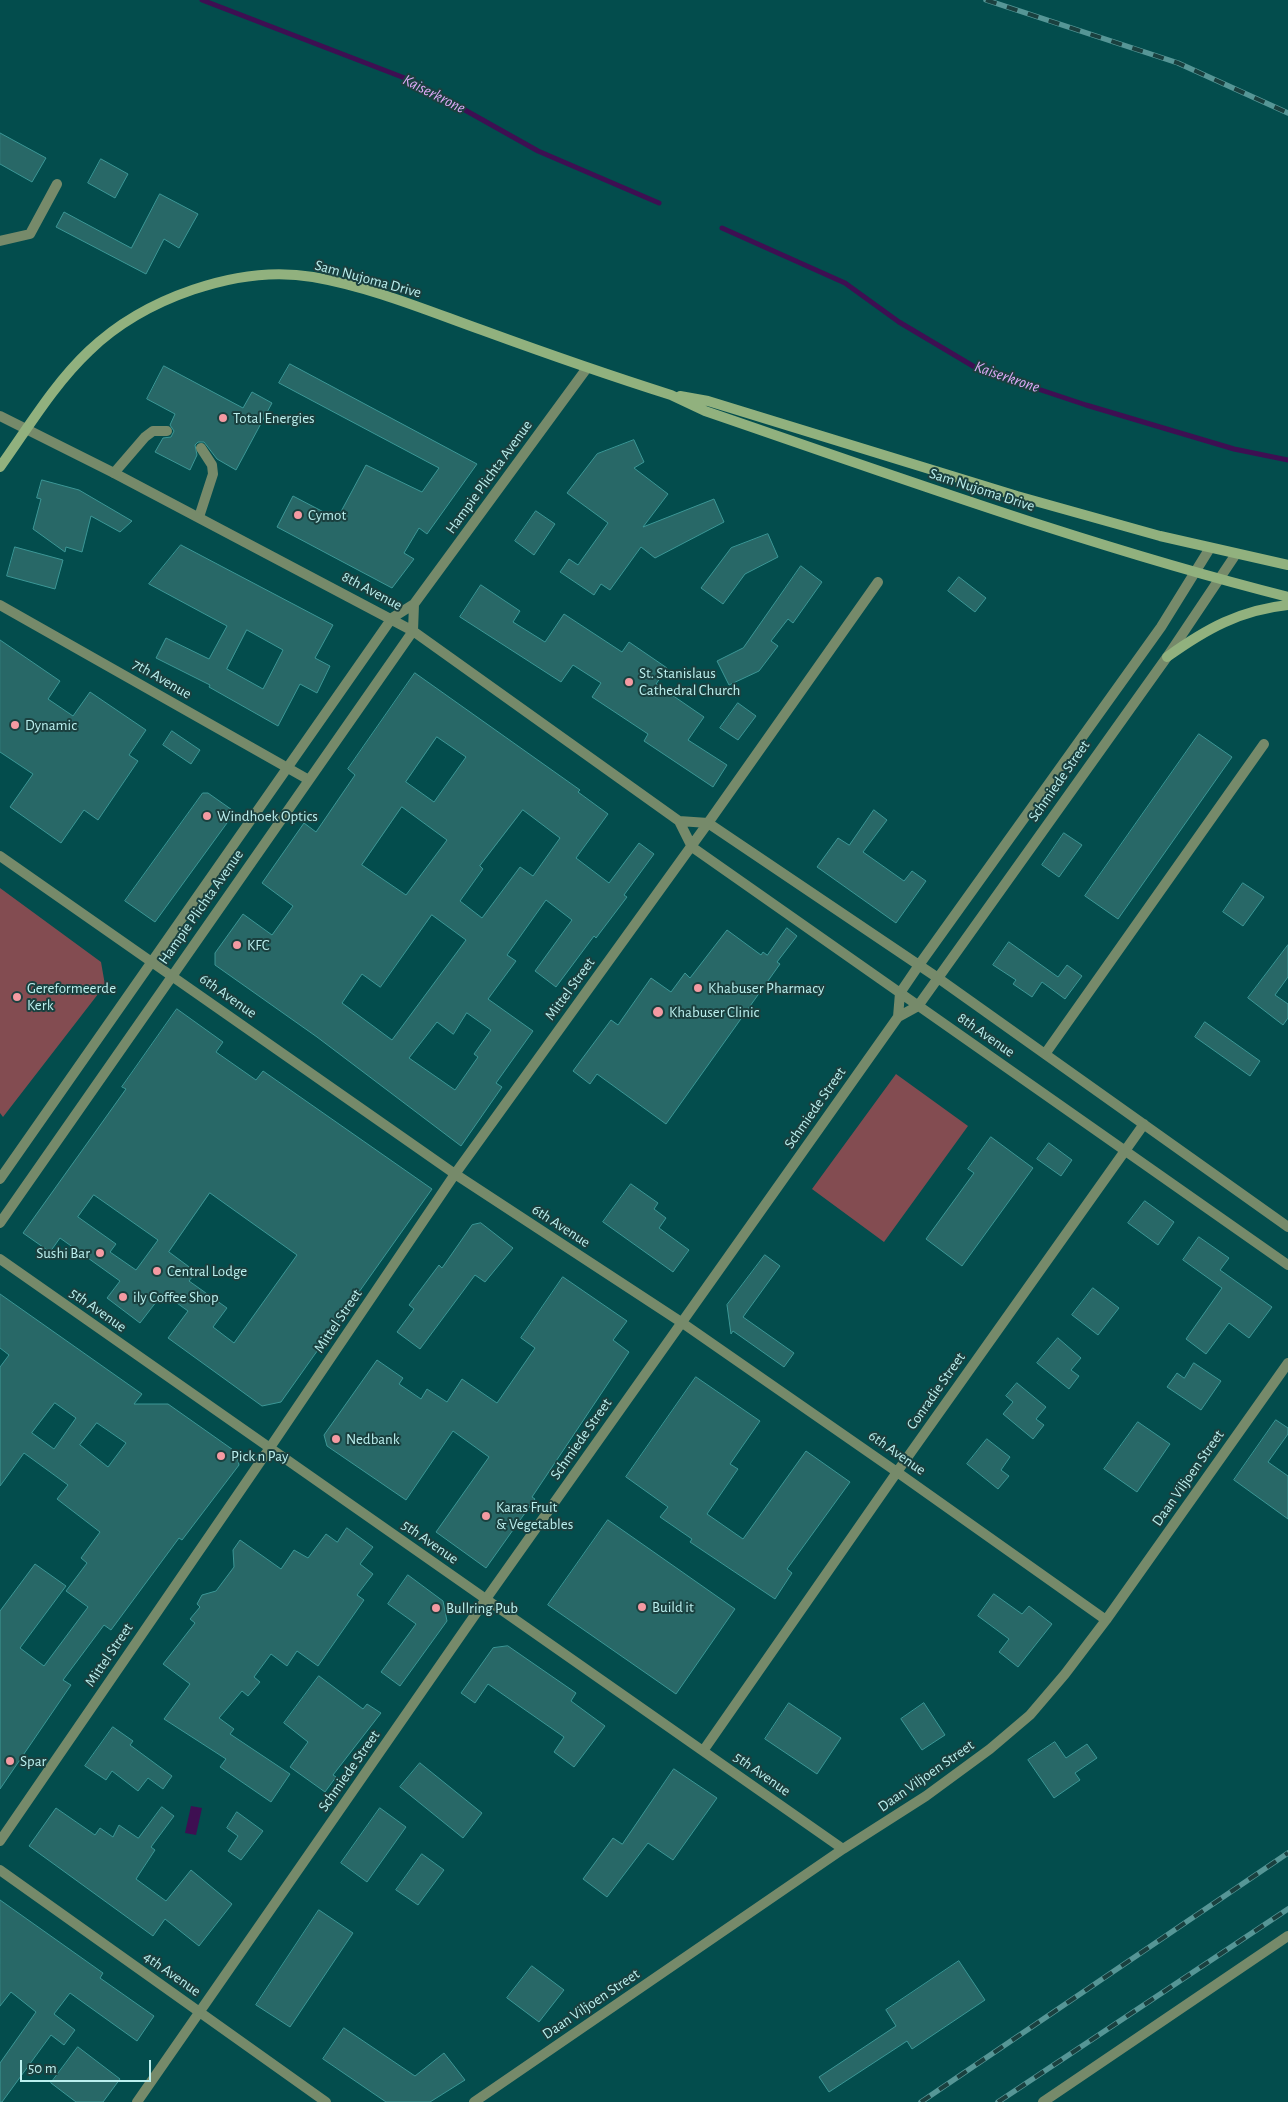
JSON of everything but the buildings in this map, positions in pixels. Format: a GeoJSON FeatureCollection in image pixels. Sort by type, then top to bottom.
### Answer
{"type":"FeatureCollection","features":[{"type":"Feature","properties":{"kind":"main road","name":"Sam Nujoma Drive"},"geometry":{"type":"LineString","coordinates":[[0,467],[65,376],[89,350],[116,329],[146,310],[177,295],[224,280],[272,276],[311,277],[385,296],[587,368],[671,395],[705,411],[920,485],[1196,573],[1288,597]]}},
{"type":"Feature","properties":{"kind":"main road","name":"Sam Nujoma Drive"},"geometry":{"type":"LineString","coordinates":[[671,395],[708,401],[1017,496],[1160,536],[1288,565]]}},
{"type":"Feature","properties":{"kind":"main road"},"geometry":{"type":"LineString","coordinates":[[1167,657],[1200,632],[1239,614],[1288,605]]}},
{"type":"Feature","properties":{"kind":"street"},"geometry":{"type":"LineString","coordinates":[[0,241],[30,234],[58,184]]}},
{"type":"Feature","properties":{"kind":"street","name":"Hampie Plichta Avenue"},"geometry":{"type":"LineString","coordinates":[[0,1179],[392,618],[414,604],[587,368]]}},
{"type":"Feature","properties":{"kind":"street","name":"8th Avenue"},"geometry":{"type":"LineString","coordinates":[[0,416],[199,517],[392,618],[413,631],[679,821],[692,847],[1288,1265]]}},
{"type":"Feature","properties":{"kind":"street"},"geometry":{"type":"LineString","coordinates":[[114,473],[145,436],[153,431],[167,431]]}},
{"type":"Feature","properties":{"kind":"street"},"geometry":{"type":"LineString","coordinates":[[199,517],[213,474],[212,465],[201,448]]}},
{"type":"Feature","properties":{"kind":"street","name":"Schmiede Street"},"geometry":{"type":"LineString","coordinates":[[900,993],[1096,720],[1196,573],[1210,548]]}},
{"type":"Feature","properties":{"kind":"street","name":"Schmiede Street"},"geometry":{"type":"LineString","coordinates":[[137,2102],[681,1322],[898,1017],[918,1006],[1167,657],[1236,554]]}},
{"type":"Feature","properties":{"kind":"street","name":"Mittel Street"},"geometry":{"type":"LineString","coordinates":[[0,1841],[269,1449],[454,1174],[692,847],[878,582]]}},
{"type":"Feature","properties":{"kind":"street"},"geometry":{"type":"LineString","coordinates":[[413,631],[414,604]]}},
{"type":"Feature","properties":{"kind":"street","name":"7th Avenue"},"geometry":{"type":"LineString","coordinates":[[0,605],[309,780]]}},
{"type":"Feature","properties":{"kind":"street","name":"Hampie Plichta Avenue"},"geometry":{"type":"LineString","coordinates":[[0,1223],[413,631]]}},
{"type":"Feature","properties":{"kind":"street"},"geometry":{"type":"LineString","coordinates":[[1045,1054],[1264,744]]}},
{"type":"Feature","properties":{"kind":"street"},"geometry":{"type":"LineString","coordinates":[[679,821],[708,823]]}},
{"type":"Feature","properties":{"kind":"street","name":"8th Avenue"},"geometry":{"type":"LineString","coordinates":[[708,823],[938,978],[1288,1227]]}},
{"type":"Feature","properties":{"kind":"street","name":"6th Avenue"},"geometry":{"type":"LineString","coordinates":[[0,856],[454,1174],[681,1322],[1106,1620]]}},
{"type":"Feature","properties":{"kind":"street"},"geometry":{"type":"LineString","coordinates":[[898,1017],[900,993]]}},
{"type":"Feature","properties":{"kind":"street","name":"Conradie Street"},"geometry":{"type":"LineString","coordinates":[[704,1751],[897,1472],[1144,1124]]}},
{"type":"Feature","properties":{"kind":"street","name":"5th Avenue"},"geometry":{"type":"LineString","coordinates":[[0,1259],[843,1849]]}},
{"type":"Feature","properties":{"kind":"street","name":"Daan Viljoen Street"},"geometry":{"type":"LineString","coordinates":[[474,2102],[843,1849],[926,1796],[990,1749],[1030,1715],[1065,1674],[1106,1620],[1288,1363]]}},
{"type":"Feature","properties":{"kind":"street","name":"4th Avenue"},"geometry":{"type":"LineString","coordinates":[[0,1870],[326,2102]]}},
{"type":"Feature","properties":{"kind":"street"},"geometry":{"type":"LineString","coordinates":[[1043,2102],[1288,1936]]}},
{"type":"Feature","properties":{"kind":"shaded area"},"geometry":{"type":"Polygon","coordinates":[[[0,888],[101,962],[105,985],[3,1117],[0,1113],[0,888]]]}},
{"type":"Feature","properties":{"kind":"shaded area"},"geometry":{"type":"Polygon","coordinates":[[[896,1074],[968,1126],[884,1242],[812,1189],[896,1074]]]}},
{"type":"Feature","properties":{"kind":"shaded area"},"geometry":{"type":"Polygon","coordinates":[[[191,1806],[202,1808],[196,1835],[185,1833],[191,1806]]]}},
{"type":"Feature","properties":{"kind":"waterway","name":"Kaiserkrone"},"geometry":{"type":"LineString","coordinates":[[202,0],[415,82],[538,151],[659,203]]}},
{"type":"Feature","properties":{"kind":"waterway","name":"Kaiserkrone"},"geometry":{"type":"LineString","coordinates":[[722,228],[845,283],[899,322],[978,369],[1086,405],[1234,449],[1288,460]]}},
{"type":"Feature","properties":{"kind":"railway"},"geometry":{"type":"LineString","coordinates":[[986,0],[1178,63],[1288,113]]}},
{"type":"Feature","properties":{"kind":"railway"},"geometry":{"type":"LineString","coordinates":[[921,2102],[1288,1853]]}},
{"type":"Feature","properties":{"kind":"railway"},"geometry":{"type":"LineString","coordinates":[[998,2102],[1288,1909]]}},
{"type":"Feature","properties":{"kind":"place","name":"Total Energies"},"geometry":{"type":"Point","coordinates":[223,418]}},
{"type":"Feature","properties":{"kind":"place","name":"Cymot"},"geometry":{"type":"Point","coordinates":[298,515]}},
{"type":"Feature","properties":{"kind":"place","name":"St. Stanislaus Cathedral Church"},"geometry":{"type":"Point","coordinates":[629,682]}},
{"type":"Feature","properties":{"kind":"place","name":"Dynamic"},"geometry":{"type":"Point","coordinates":[15,725]}},
{"type":"Feature","properties":{"kind":"place","name":"Windhoek Optics"},"geometry":{"type":"Point","coordinates":[207,816]}},
{"type":"Feature","properties":{"kind":"place","name":"KFC"},"geometry":{"type":"Point","coordinates":[237,945]}},
{"type":"Feature","properties":{"kind":"place","name":"Khabuser Pharmacy"},"geometry":{"type":"Point","coordinates":[698,988]}},
{"type":"Feature","properties":{"kind":"place","name":"Gereformeerde Kerk"},"geometry":{"type":"Point","coordinates":[17,997]}},
{"type":"Feature","properties":{"kind":"place","name":"Khabuser Clinic"},"geometry":{"type":"Point","coordinates":[658,1012]}},
{"type":"Feature","properties":{"kind":"place","name":"Sushi Bar"},"geometry":{"type":"Point","coordinates":[100,1253]}},
{"type":"Feature","properties":{"kind":"place","name":"Central Lodge"},"geometry":{"type":"Point","coordinates":[157,1271]}},
{"type":"Feature","properties":{"kind":"place","name":"ily Coffee Shop"},"geometry":{"type":"Point","coordinates":[123,1297]}},
{"type":"Feature","properties":{"kind":"place","name":"Nedbank"},"geometry":{"type":"Point","coordinates":[336,1439]}},
{"type":"Feature","properties":{"kind":"place","name":"Pick n Pay"},"geometry":{"type":"Point","coordinates":[221,1456]}},
{"type":"Feature","properties":{"kind":"place","name":"Karas Fruit & Vegetables"},"geometry":{"type":"Point","coordinates":[486,1516]}},
{"type":"Feature","properties":{"kind":"place","name":"Build it"},"geometry":{"type":"Point","coordinates":[642,1607]}},
{"type":"Feature","properties":{"kind":"place","name":"Bullring Pub"},"geometry":{"type":"Point","coordinates":[436,1608]}},
{"type":"Feature","properties":{"kind":"place","name":"Spar"},"geometry":{"type":"Point","coordinates":[10,1761]}}]}
